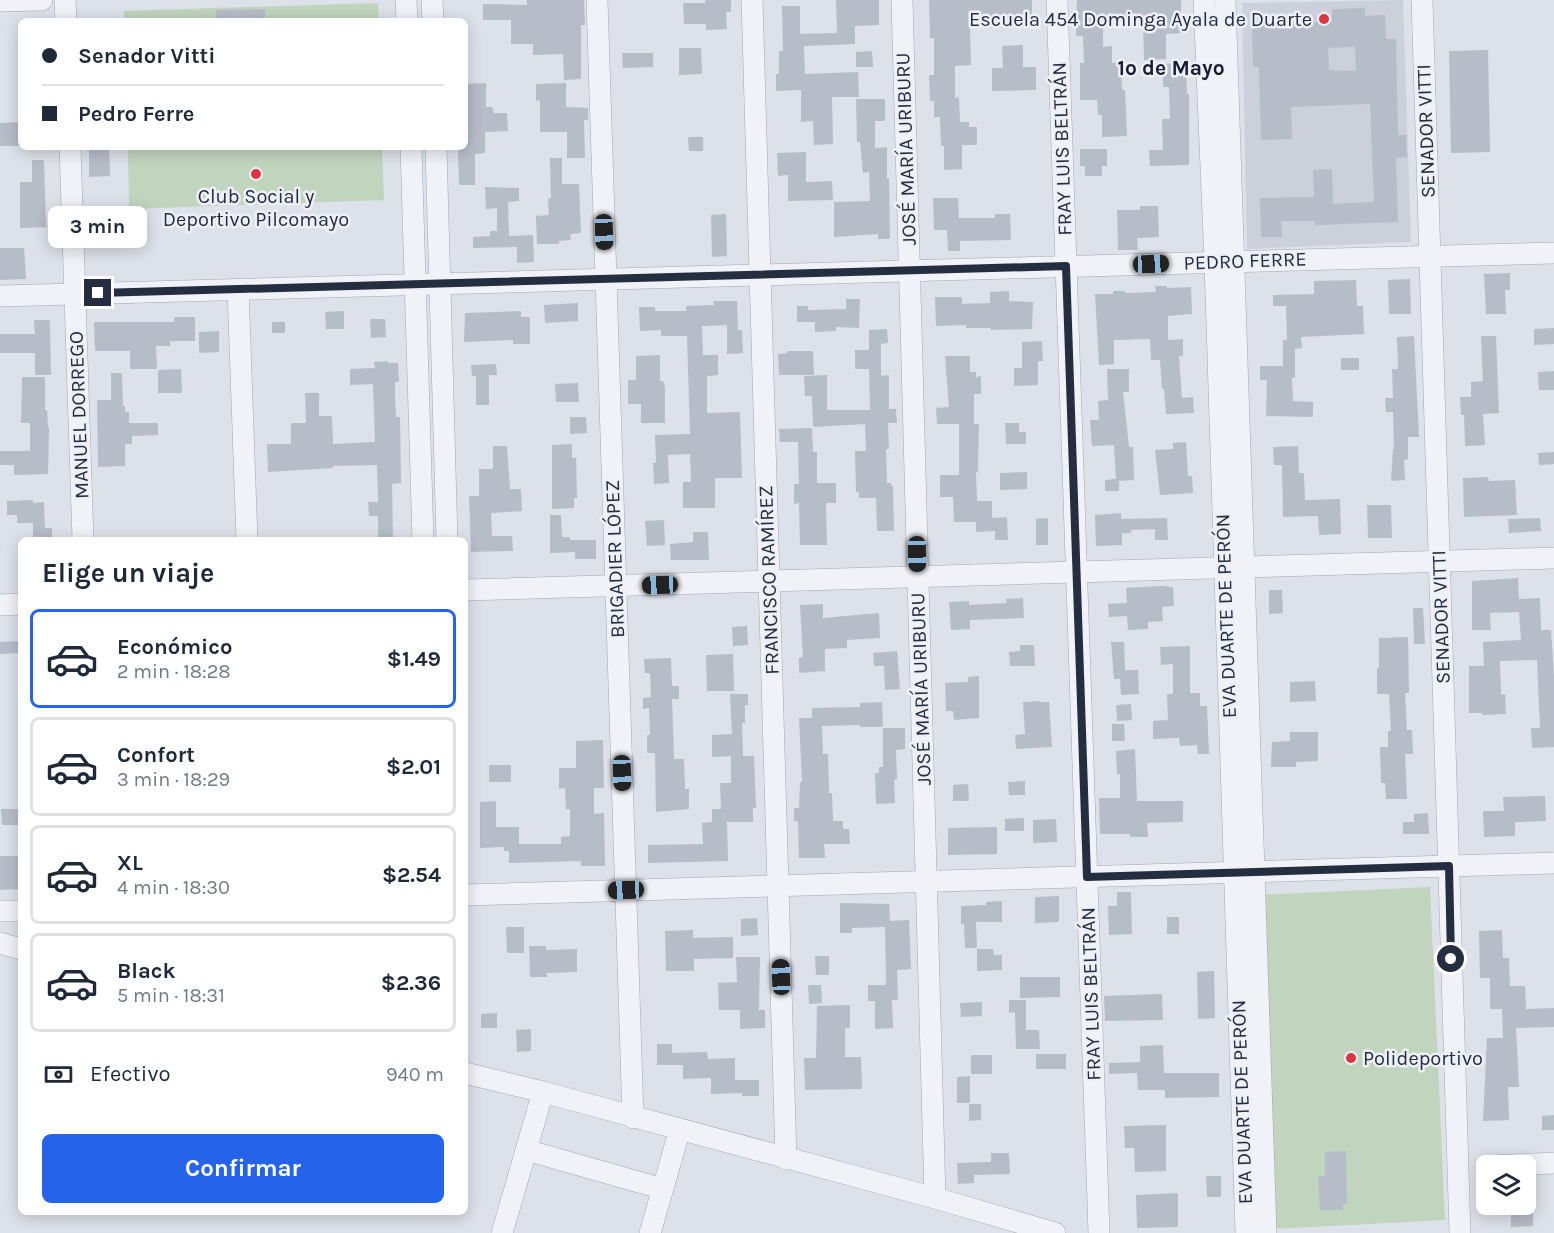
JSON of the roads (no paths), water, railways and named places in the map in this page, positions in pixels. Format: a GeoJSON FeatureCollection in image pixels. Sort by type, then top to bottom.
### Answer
{"type":"FeatureCollection","features":[{"type":"Feature","properties":{"kind":"street"},"geometry":{"type":"LineString","coordinates":[[0,1],[42,0]]}},
{"type":"Feature","properties":{"kind":"street"},"geometry":{"type":"LineString","coordinates":[[65,0],[66,18]]}},
{"type":"Feature","properties":{"kind":"street"},"geometry":{"type":"LineString","coordinates":[[406,0],[407,18]]}},
{"type":"Feature","properties":{"kind":"street"},"geometry":{"type":"LineString","coordinates":[[432,0],[433,18]]}},
{"type":"Feature","properties":{"kind":"street","name":"BRIGADIER LÓPEZ"},"geometry":{"type":"LineString","coordinates":[[597,0],[633,1118]]}},
{"type":"Feature","properties":{"kind":"street","name":"FRANCISCO RAMÍREZ"},"geometry":{"type":"LineString","coordinates":[[752,0],[786,1159]]}},
{"type":"Feature","properties":{"kind":"street","name":"JOSÉ MARÍA URIBURU"},"geometry":{"type":"LineString","coordinates":[[902,0],[935,1198]]}},
{"type":"Feature","properties":{"kind":"street","name":"FRAY LUIS BELTRÁN"},"geometry":{"type":"LineString","coordinates":[[1057,0],[1099,1233]]}},
{"type":"Feature","properties":{"kind":"street","name":"EVA DUARTE DE PERÓN"},"geometry":{"type":"LineString","coordinates":[[1204,0],[1225,262],[1245,567],[1246,1233]]}},
{"type":"Feature","properties":{"kind":"street","name":"EVA DUARTE DE PERÓN"},"geometry":{"type":"LineString","coordinates":[[1225,0],[1224,568],[1266,1233]]}},
{"type":"Feature","properties":{"kind":"street","name":"SENADOR VITTI"},"geometry":{"type":"LineString","coordinates":[[1422,0],[1460,1233]]}},
{"type":"Feature","properties":{"kind":"street","name":"MANUEL DORREGO"},"geometry":{"type":"LineString","coordinates":[[70,150],[83,537]]}},
{"type":"Feature","properties":{"kind":"street"},"geometry":{"type":"LineString","coordinates":[[411,150],[423,537]]}},
{"type":"Feature","properties":{"kind":"street"},"geometry":{"type":"LineString","coordinates":[[436,150],[447,537]]}},
{"type":"Feature","properties":{"kind":"street","name":"PEDRO FERRE"},"geometry":{"type":"LineString","coordinates":[[0,296],[1554,253]]}},
{"type":"Feature","properties":{"kind":"street"},"geometry":{"type":"LineString","coordinates":[[238,289],[247,537]]}},
{"type":"Feature","properties":{"kind":"street"},"geometry":{"type":"LineString","coordinates":[[468,590],[1554,558]]}},
{"type":"Feature","properties":{"kind":"street"},"geometry":{"type":"LineString","coordinates":[[0,605],[18,604]]}},
{"type":"Feature","properties":{"kind":"street"},"geometry":{"type":"LineString","coordinates":[[468,895],[1554,863]]}},
{"type":"Feature","properties":{"kind":"street"},"geometry":{"type":"LineString","coordinates":[[0,911],[18,911]]}},
{"type":"Feature","properties":{"kind":"street"},"geometry":{"type":"LineString","coordinates":[[0,943],[18,948]]}},
{"type":"Feature","properties":{"kind":"street"},"geometry":{"type":"LineString","coordinates":[[468,1074],[935,1198],[1055,1233]]}},
{"type":"Feature","properties":{"kind":"street"},"geometry":{"type":"LineString","coordinates":[[502,1233],[543,1092]]}},
{"type":"Feature","properties":{"kind":"street"},"geometry":{"type":"LineString","coordinates":[[650,1233],[680,1129]]}},
{"type":"Feature","properties":{"kind":"street"},"geometry":{"type":"LineString","coordinates":[[526,1150],[663,1189]]}},
{"type":"Feature","properties":{"kind":"street"},"geometry":{"type":"LineString","coordinates":[[1536,1164],[1554,1163]]}},
{"type":"Feature","properties":{"kind":"street"},"geometry":{"type":"LineString","coordinates":[[1458,1167],[1476,1166]]}},
{"type":"Feature","properties":{"kind":"place","name":"Escuela 454 Dominga Ayala de Duarte"},"geometry":{"type":"Point","coordinates":[1324,19]}},
{"type":"Feature","properties":{"kind":"place","name":"Club Social y Deportivo Pilcomayo"},"geometry":{"type":"Point","coordinates":[256,174]}},
{"type":"Feature","properties":{"kind":"place","name":"Polideportivo"},"geometry":{"type":"Point","coordinates":[1351,1058]}},
{"type":"Feature","properties":{"kind":"district","name":"1º de Mayo"},"geometry":{"type":"Point","coordinates":[1171,68]}}]}
